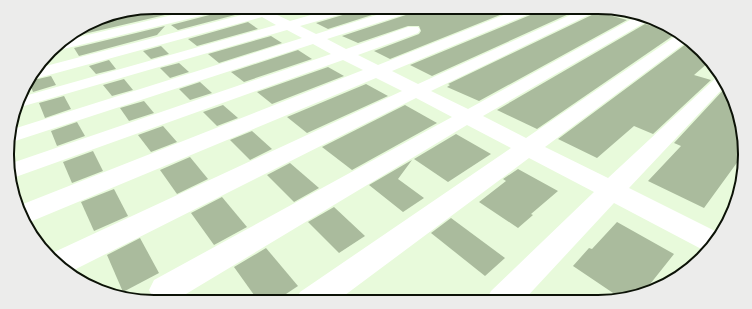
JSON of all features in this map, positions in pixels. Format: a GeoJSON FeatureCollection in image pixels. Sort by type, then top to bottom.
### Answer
{"type":"FeatureCollection","features":[{"type":"Feature","properties":{"kind":"street"},"geometry":{"type":"LineString","coordinates":[[68,44],[192,14]]}},
{"type":"Feature","properties":{"kind":"street"},"geometry":{"type":"LineString","coordinates":[[41,71],[244,14]]}},
{"type":"Feature","properties":{"kind":"street"},"geometry":{"type":"LineString","coordinates":[[25,101],[287,16],[301,14]]}},
{"type":"Feature","properties":{"kind":"street"},"geometry":{"type":"LineString","coordinates":[[15,135],[392,14]]}},
{"type":"Feature","properties":{"kind":"street"},"geometry":{"type":"LineString","coordinates":[[27,213],[376,70],[517,14]]}},
{"type":"Feature","properties":{"kind":"street"},"geometry":{"type":"LineString","coordinates":[[64,261],[583,14]]}},
{"type":"Feature","properties":{"kind":"street"},"geometry":{"type":"LineString","coordinates":[[287,16],[314,39],[709,240]]}},
{"type":"Feature","properties":{"kind":"street"},"geometry":{"type":"LineString","coordinates":[[165,290],[639,20]]}},
{"type":"Feature","properties":{"kind":"street"},"geometry":{"type":"LineString","coordinates":[[15,170],[413,30]]}},
{"type":"Feature","properties":{"kind":"street"},"geometry":{"type":"LineString","coordinates":[[321,295],[679,40]]}},
{"type":"Feature","properties":{"kind":"street"},"geometry":{"type":"LineString","coordinates":[[508,295],[718,83]]}},
{"type":"Feature","properties":{"kind":"building"},"geometry":{"type":"Polygon","coordinates":[[[145,14],[169,14],[81,35],[92,28],[114,20],[145,14]]]}},
{"type":"Feature","properties":{"kind":"building"},"geometry":{"type":"Polygon","coordinates":[[[213,14],[235,15],[178,30],[171,25],[213,14]]]}},
{"type":"Feature","properties":{"kind":"building"},"geometry":{"type":"Polygon","coordinates":[[[346,14],[375,14],[328,29],[316,23],[346,14]]]}},
{"type":"Feature","properties":{"kind":"building"},"geometry":{"type":"Polygon","coordinates":[[[409,14],[502,14],[390,59],[374,51],[419,34],[421,31],[419,26],[408,26],[358,43],[342,36],[409,14]]]}},
{"type":"Feature","properties":{"kind":"building"},"geometry":{"type":"Polygon","coordinates":[[[533,14],[569,14],[432,76],[410,65],[533,14]]]}},
{"type":"Feature","properties":{"kind":"building"},"geometry":{"type":"Polygon","coordinates":[[[594,14],[605,14],[627,20],[479,101],[447,87],[450,85],[448,84],[594,14]]]}},
{"type":"Feature","properties":{"kind":"building"},"geometry":{"type":"Polygon","coordinates":[[[248,22],[258,29],[197,46],[188,39],[248,22]]]}},
{"type":"Feature","properties":{"kind":"building"},"geometry":{"type":"Polygon","coordinates":[[[645,24],[661,28],[673,36],[537,129],[497,110],[645,24]]]}},
{"type":"Feature","properties":{"kind":"building"},"geometry":{"type":"Polygon","coordinates":[[[165,26],[157,35],[79,56],[74,48],[165,26]]]}},
{"type":"Feature","properties":{"kind":"building"},"geometry":{"type":"Polygon","coordinates":[[[271,36],[282,43],[219,63],[208,54],[271,36]]]}},
{"type":"Feature","properties":{"kind":"building"},"geometry":{"type":"Polygon","coordinates":[[[685,45],[706,65],[694,75],[711,80],[653,134],[634,126],[597,158],[558,139],[685,45]]]}},
{"type":"Feature","properties":{"kind":"building"},"geometry":{"type":"Polygon","coordinates":[[[161,46],[169,54],[151,59],[143,51],[161,46]]]}},
{"type":"Feature","properties":{"kind":"building"},"geometry":{"type":"Polygon","coordinates":[[[298,50],[312,59],[244,82],[231,72],[298,50]]]}},
{"type":"Feature","properties":{"kind":"building"},"geometry":{"type":"Polygon","coordinates":[[[109,60],[116,69],[96,74],[89,66],[109,60]]]}},
{"type":"Feature","properties":{"kind":"building"},"geometry":{"type":"Polygon","coordinates":[[[179,63],[189,72],[170,78],[160,68],[179,63]]]}},
{"type":"Feature","properties":{"kind":"building"},"geometry":{"type":"Polygon","coordinates":[[[328,67],[344,76],[272,104],[257,92],[328,67]]]}},
{"type":"Feature","properties":{"kind":"building"},"geometry":{"type":"Polygon","coordinates":[[[51,76],[56,85],[33,92],[31,87],[36,79],[51,76]]]}},
{"type":"Feature","properties":{"kind":"building"},"geometry":{"type":"Polygon","coordinates":[[[124,79],[133,90],[112,96],[103,85],[124,79]]]}},
{"type":"Feature","properties":{"kind":"building"},"geometry":{"type":"Polygon","coordinates":[[[200,82],[212,93],[190,100],[179,89],[200,82]]]}},
{"type":"Feature","properties":{"kind":"building"},"geometry":{"type":"Polygon","coordinates":[[[366,84],[388,96],[307,133],[287,117],[366,84]]]}},
{"type":"Feature","properties":{"kind":"building"},"geometry":{"type":"Polygon","coordinates":[[[723,90],[731,109],[737,136],[738,161],[704,208],[648,181],[681,146],[674,143],[723,90]]]}},
{"type":"Feature","properties":{"kind":"building"},"geometry":{"type":"Polygon","coordinates":[[[64,96],[71,109],[45,118],[39,103],[64,96]]]}},
{"type":"Feature","properties":{"kind":"building"},"geometry":{"type":"Polygon","coordinates":[[[144,101],[154,113],[129,121],[120,108],[144,101]]]}},
{"type":"Feature","properties":{"kind":"building"},"geometry":{"type":"Polygon","coordinates":[[[223,105],[238,118],[217,126],[203,112],[223,105]]]}},
{"type":"Feature","properties":{"kind":"building"},"geometry":{"type":"Polygon","coordinates":[[[405,105],[437,123],[352,170],[322,147],[405,105]]]}},
{"type":"Feature","properties":{"kind":"building"},"geometry":{"type":"Polygon","coordinates":[[[77,122],[85,136],[57,146],[51,131],[77,122]]]}},
{"type":"Feature","properties":{"kind":"building"},"geometry":{"type":"Polygon","coordinates":[[[163,126],[177,142],[151,152],[138,135],[163,126]]]}},
{"type":"Feature","properties":{"kind":"building"},"geometry":{"type":"Polygon","coordinates":[[[252,131],[272,149],[250,160],[230,140],[252,131]]]}},
{"type":"Feature","properties":{"kind":"building"},"geometry":{"type":"Polygon","coordinates":[[[456,134],[491,154],[448,182],[414,159],[456,134]]]}},
{"type":"Feature","properties":{"kind":"building"},"geometry":{"type":"Polygon","coordinates":[[[93,151],[103,171],[72,183],[63,162],[93,151]]]}},
{"type":"Feature","properties":{"kind":"building"},"geometry":{"type":"Polygon","coordinates":[[[190,157],[208,179],[177,194],[160,170],[190,157]]]}},
{"type":"Feature","properties":{"kind":"building"},"geometry":{"type":"Polygon","coordinates":[[[412,160],[398,179],[424,198],[403,212],[369,185],[412,160]]]}},
{"type":"Feature","properties":{"kind":"building"},"geometry":{"type":"Polygon","coordinates":[[[290,163],[319,188],[294,202],[267,175],[290,163]]]}},
{"type":"Feature","properties":{"kind":"building"},"geometry":{"type":"Polygon","coordinates":[[[518,169],[558,191],[531,214],[533,215],[518,228],[479,202],[506,181],[503,179],[518,169]]]}},
{"type":"Feature","properties":{"kind":"building"},"geometry":{"type":"Polygon","coordinates":[[[114,189],[128,216],[94,231],[81,202],[114,189]]]}},
{"type":"Feature","properties":{"kind":"building"},"geometry":{"type":"Polygon","coordinates":[[[222,197],[247,227],[214,245],[191,213],[222,197]]]}},
{"type":"Feature","properties":{"kind":"building"},"geometry":{"type":"Polygon","coordinates":[[[334,207],[365,236],[339,253],[308,222],[334,207]]]}},
{"type":"Feature","properties":{"kind":"building"},"geometry":{"type":"Polygon","coordinates":[[[451,218],[505,258],[485,276],[431,233],[451,218]]]}},
{"type":"Feature","properties":{"kind":"building"},"geometry":{"type":"Polygon","coordinates":[[[617,222],[674,254],[650,285],[643,288],[615,294],[573,266],[589,248],[592,249],[617,222]]]}},
{"type":"Feature","properties":{"kind":"building"},"geometry":{"type":"Polygon","coordinates":[[[140,238],[159,273],[123,291],[107,255],[140,238]]]}},
{"type":"Feature","properties":{"kind":"building"},"geometry":{"type":"Polygon","coordinates":[[[266,248],[298,286],[284,295],[254,295],[234,267],[266,248]]]}}]}
